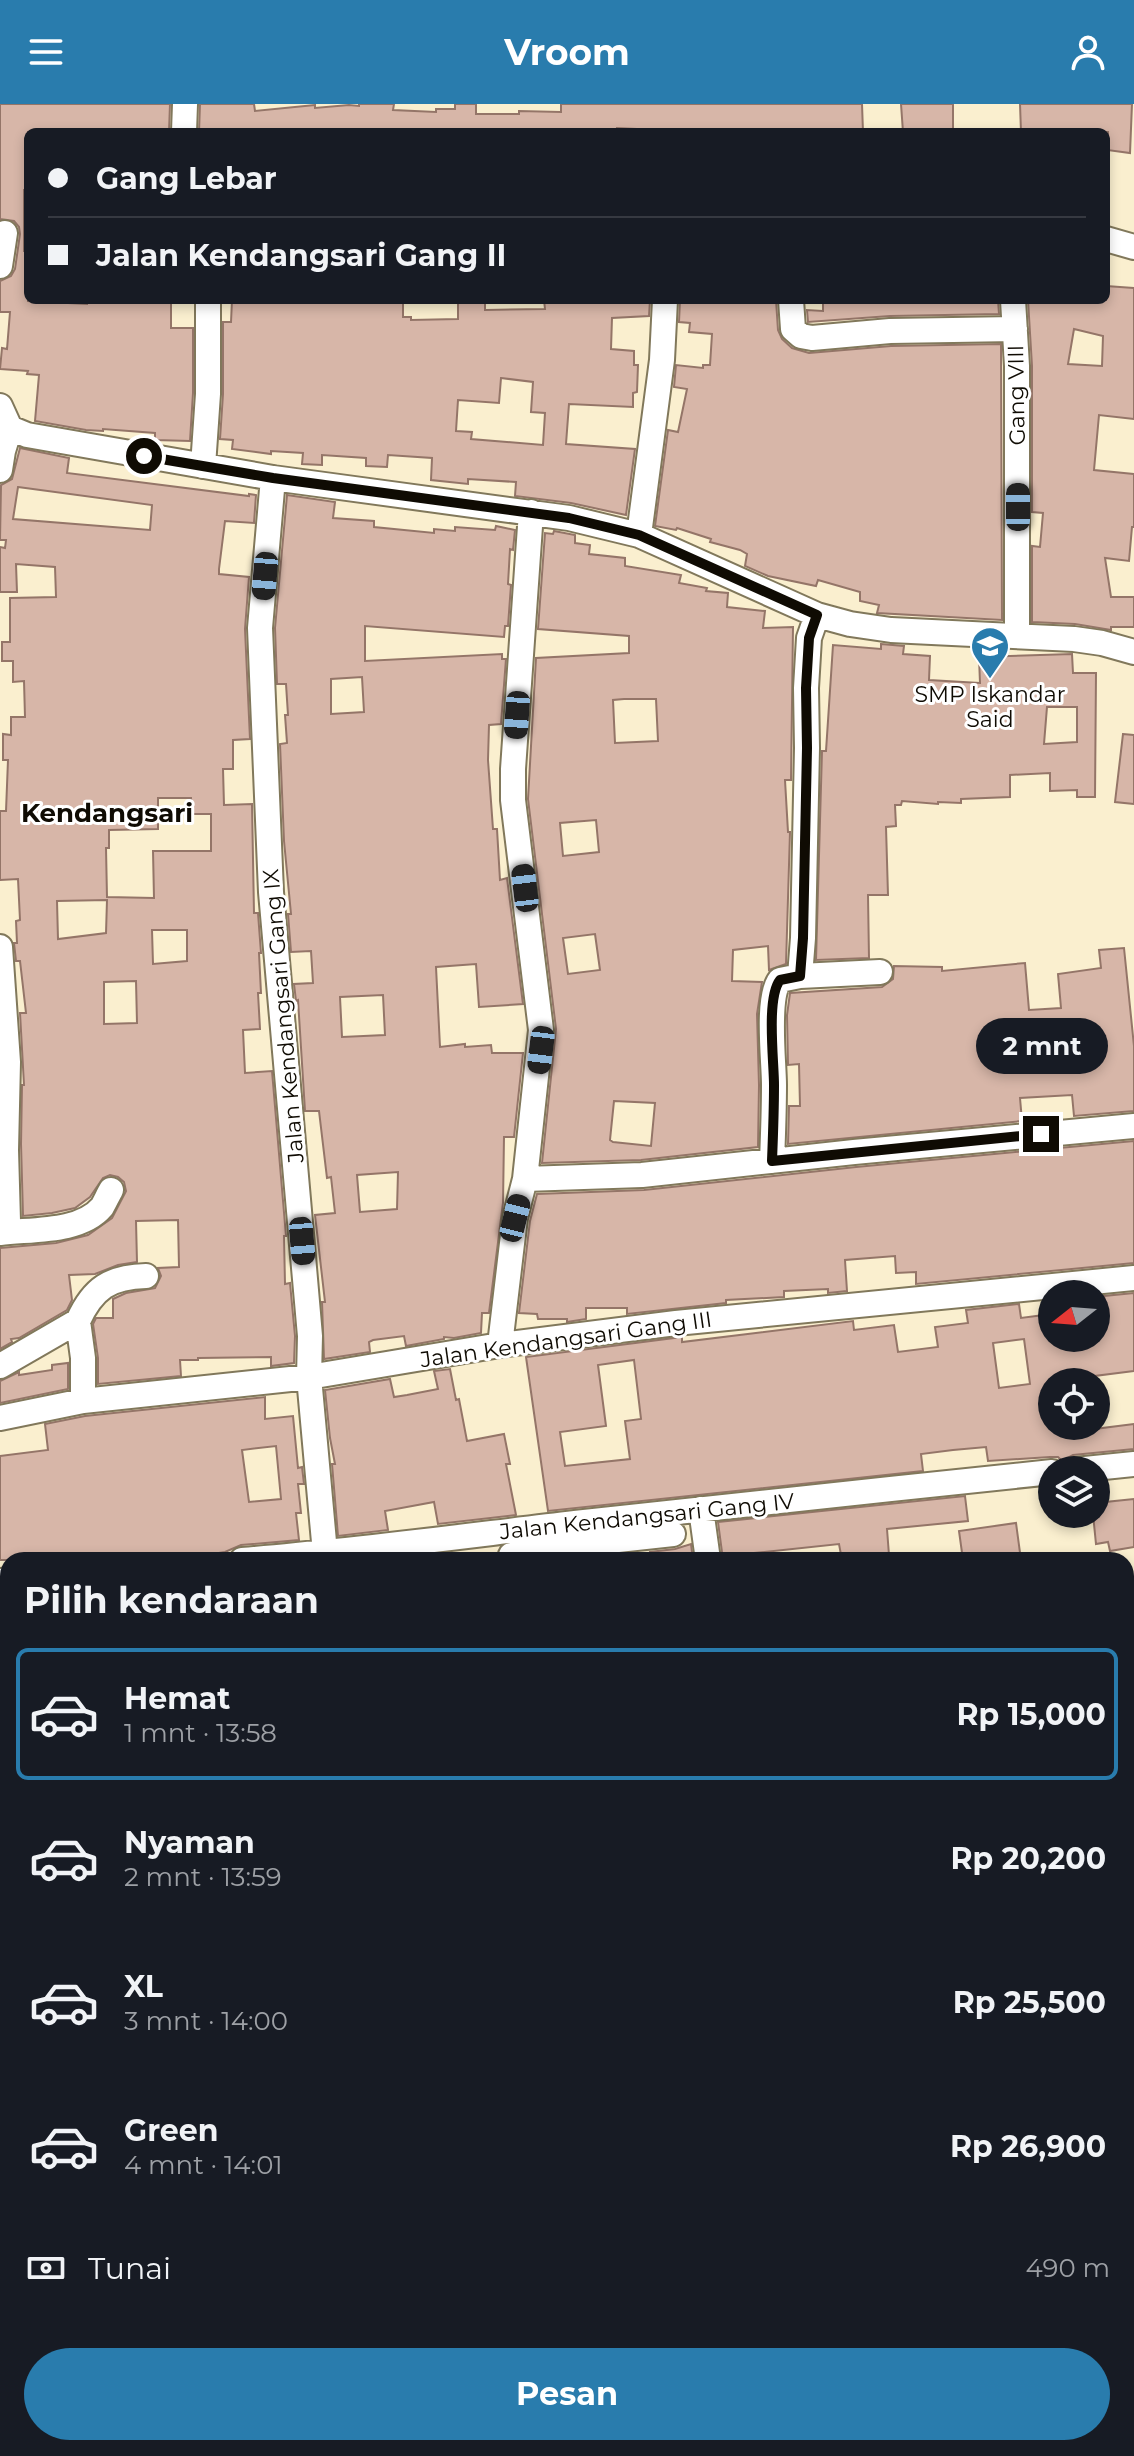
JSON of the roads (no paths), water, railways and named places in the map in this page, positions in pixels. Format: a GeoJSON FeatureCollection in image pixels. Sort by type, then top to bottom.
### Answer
{"type":"FeatureCollection","features":[{"type":"Feature","properties":{"kind":"street"},"geometry":{"type":"LineString","coordinates":[[184,128],[185,104]]}},
{"type":"Feature","properties":{"kind":"street"},"geometry":{"type":"LineString","coordinates":[[0,266],[5,233]]}},
{"type":"Feature","properties":{"kind":"street"},"geometry":{"type":"LineString","coordinates":[[1110,240],[1134,247]]}},
{"type":"Feature","properties":{"kind":"street"},"geometry":{"type":"LineString","coordinates":[[203,466],[208,394],[208,304]]}},
{"type":"Feature","properties":{"kind":"street"},"geometry":{"type":"LineString","coordinates":[[639,535],[662,360],[665,304]]}},
{"type":"Feature","properties":{"kind":"street"},"geometry":{"type":"LineString","coordinates":[[791,304],[793,329],[801,336],[812,338],[890,331],[1015,329]]}},
{"type":"Feature","properties":{"kind":"street","name":"Gang VIII"},"geometry":{"type":"LineString","coordinates":[[1013,304],[1018,460],[1017,635]]}},
{"type":"Feature","properties":{"kind":"street"},"geometry":{"type":"LineString","coordinates":[[0,406],[10,428],[0,470]]}},
{"type":"Feature","properties":{"kind":"street"},"geometry":{"type":"LineString","coordinates":[[10,428],[27,435],[273,478],[569,518],[639,535],[817,615],[850,624],[891,630],[1017,635],[1102,643],[1134,652]]}},
{"type":"Feature","properties":{"kind":"street","name":"Jalan Kendangsari Gang IX"},"geometry":{"type":"LineString","coordinates":[[273,478],[260,628],[271,892],[310,1336],[309,1377],[325,1552]]}},
{"type":"Feature","properties":{"kind":"street"},"geometry":{"type":"LineString","coordinates":[[500,1345],[515,1218],[525,1179],[541,1030],[513,800],[531,512]]}},
{"type":"Feature","properties":{"kind":"street"},"geometry":{"type":"LineString","coordinates":[[800,976],[806,688],[809,638],[817,615]]}},
{"type":"Feature","properties":{"kind":"street"},"geometry":{"type":"LineString","coordinates":[[0,947],[8,1062],[8,1221],[5,1232],[66,1227],[102,1207],[111,1190]]}},
{"type":"Feature","properties":{"kind":"street"},"geometry":{"type":"LineString","coordinates":[[772,1161],[775,987],[780,980],[800,976],[880,972]]}},
{"type":"Feature","properties":{"kind":"street"},"geometry":{"type":"LineString","coordinates":[[525,1179],[642,1175],[1134,1126]]}},
{"type":"Feature","properties":{"kind":"street"},"geometry":{"type":"LineString","coordinates":[[0,1366],[78,1321],[90,1300],[107,1283],[146,1276]]}},
{"type":"Feature","properties":{"kind":"street","name":"Jalan Kendangsari Gang III"},"geometry":{"type":"LineString","coordinates":[[0,1418],[83,1401],[309,1377],[500,1345],[676,1323],[1134,1278]]}},
{"type":"Feature","properties":{"kind":"street"},"geometry":{"type":"LineString","coordinates":[[78,1321],[83,1358],[83,1401]]}},
{"type":"Feature","properties":{"kind":"street"},"geometry":{"type":"LineString","coordinates":[[1110,1466],[1134,1464]]}},
{"type":"Feature","properties":{"kind":"street","name":"Jalan Kendangsari Gang IV"},"geometry":{"type":"LineString","coordinates":[[334,1552],[1038,1473]]}},
{"type":"Feature","properties":{"kind":"street"},"geometry":{"type":"LineString","coordinates":[[701,1509],[707,1552]]}},
{"type":"Feature","properties":{"kind":"street"},"geometry":{"type":"LineString","coordinates":[[578,1552],[673,1534]]}},
{"type":"Feature","properties":{"kind":"place","name":"SMP Iskandar Said"},"geometry":{"type":"Point","coordinates":[990,680]}},
{"type":"Feature","properties":{"kind":"district","name":"Kendangsari"},"geometry":{"type":"Point","coordinates":[107,813]}}]}
